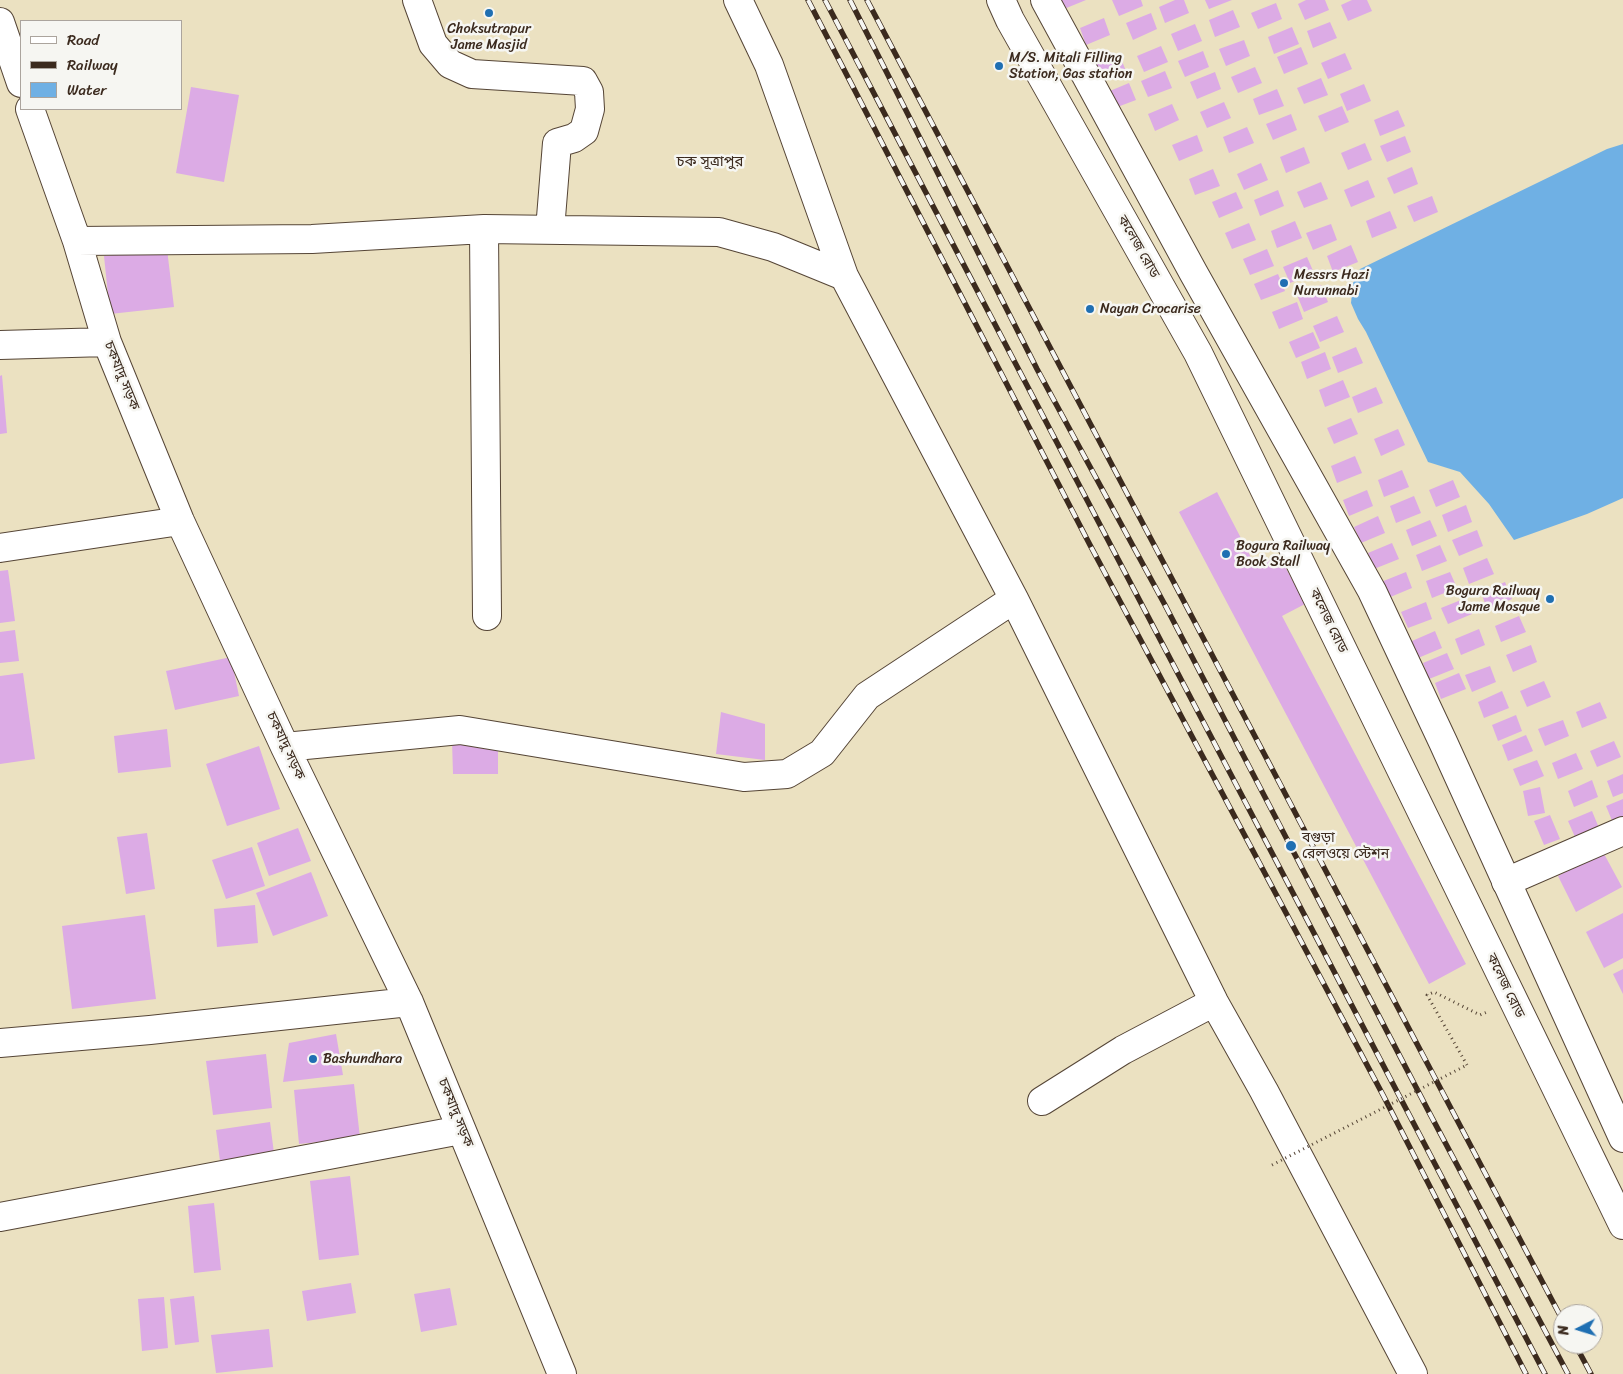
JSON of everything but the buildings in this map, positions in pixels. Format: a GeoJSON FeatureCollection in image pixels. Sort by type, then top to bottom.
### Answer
{"type":"FeatureCollection","features":[{"type":"Feature","properties":{"kind":"main road"},"geometry":{"type":"LineString","coordinates":[[417,0],[433,44],[450,64],[472,74],[583,82],[589,92],[590,109],[584,131],[574,138],[557,143],[550,230]]}},
{"type":"Feature","properties":{"kind":"main road"},"geometry":{"type":"LineString","coordinates":[[738,0],[769,65],[844,276],[1014,599],[1214,1002],[1264,1091],[1413,1374]]}},
{"type":"Feature","properties":{"kind":"main road"},"geometry":{"type":"LineString","coordinates":[[1006,10],[1045,1],[1193,272],[1372,591],[1443,742],[1623,1138]]}},
{"type":"Feature","properties":{"kind":"main road","name":"কলেজ রোড"},"geometry":{"type":"LineString","coordinates":[[1006,10],[1198,353],[1623,1225]]}},
{"type":"Feature","properties":{"kind":"main road"},"geometry":{"type":"LineString","coordinates":[[0,22],[20,80]]}},
{"type":"Feature","properties":{"kind":"main road","name":"চকযাদু সড়ক"},"geometry":{"type":"LineString","coordinates":[[30,110],[77,241],[107,342],[180,520],[285,747],[408,1002],[562,1374]]}},
{"type":"Feature","properties":{"kind":"main road"},"geometry":{"type":"LineString","coordinates":[[484,229],[487,616]]}},
{"type":"Feature","properties":{"kind":"main road"},"geometry":{"type":"LineString","coordinates":[[77,241],[312,239],[484,229],[718,232],[773,247],[844,276]]}},
{"type":"Feature","properties":{"kind":"main road"},"geometry":{"type":"LineString","coordinates":[[0,345],[107,342]]}},
{"type":"Feature","properties":{"kind":"main road"},"geometry":{"type":"LineString","coordinates":[[0,548],[180,520]]}},
{"type":"Feature","properties":{"kind":"main road"},"geometry":{"type":"LineString","coordinates":[[285,747],[460,730],[744,777],[787,774],[822,753],[867,696],[1014,599]]}},
{"type":"Feature","properties":{"kind":"main road"},"geometry":{"type":"LineString","coordinates":[[1506,882],[1623,831]]}},
{"type":"Feature","properties":{"kind":"main road"},"geometry":{"type":"LineString","coordinates":[[0,1043],[150,1030],[408,1002]]}},
{"type":"Feature","properties":{"kind":"main road"},"geometry":{"type":"LineString","coordinates":[[1042,1101],[1123,1050],[1214,1002]]}},
{"type":"Feature","properties":{"kind":"main road"},"geometry":{"type":"LineString","coordinates":[[0,1217],[461,1130]]}},
{"type":"Feature","properties":{"kind":"path"},"geometry":{"type":"LineString","coordinates":[[1272,1165],[1466,1065],[1427,995],[1434,992],[1480,1015],[1513,1002]]}},
{"type":"Feature","properties":{"kind":"water"},"geometry":{"type":"Polygon","coordinates":[[[1623,144],[1623,498],[1587,514],[1514,540],[1489,504],[1460,472],[1428,462],[1351,303],[1353,283],[1360,269],[1607,149],[1623,144]]]}},
{"type":"Feature","properties":{"kind":"railway"},"geometry":{"type":"LineString","coordinates":[[808,0],[1090,545],[1383,1095],[1526,1374]]}},
{"type":"Feature","properties":{"kind":"railway"},"geometry":{"type":"LineString","coordinates":[[825,0],[1545,1374]]}},
{"type":"Feature","properties":{"kind":"railway"},"geometry":{"type":"LineString","coordinates":[[850,0],[1037,369],[1165,605],[1430,1114],[1568,1374]]}},
{"type":"Feature","properties":{"kind":"railway"},"geometry":{"type":"LineString","coordinates":[[867,0],[1554,1304]]}},
{"type":"Feature","properties":{"kind":"railway"},"geometry":{"type":"LineString","coordinates":[[1580,1354],[1591,1374]]}},
{"type":"Feature","properties":{"kind":"place","name":"Choksutrapur Jame Masjid"},"geometry":{"type":"Point","coordinates":[489,13]}},
{"type":"Feature","properties":{"kind":"place","name":"M/S. Mitali Filling Station, Gas station"},"geometry":{"type":"Point","coordinates":[999,66]}},
{"type":"Feature","properties":{"kind":"place","name":"Messrs Hazi Nurunnabi"},"geometry":{"type":"Point","coordinates":[1284,283]}},
{"type":"Feature","properties":{"kind":"place","name":"Nayan Crocarise"},"geometry":{"type":"Point","coordinates":[1090,309]}},
{"type":"Feature","properties":{"kind":"place","name":"Bogura Railway Book Stall"},"geometry":{"type":"Point","coordinates":[1226,554]}},
{"type":"Feature","properties":{"kind":"place","name":"Bogura Railway Jame Mosque"},"geometry":{"type":"Point","coordinates":[1550,599]}},
{"type":"Feature","properties":{"kind":"place","name":"বগুড়া রেলওয়ে স্টেশন"},"geometry":{"type":"Point","coordinates":[1291,846]}},
{"type":"Feature","properties":{"kind":"place","name":"Bashundhara"},"geometry":{"type":"Point","coordinates":[313,1059]}},
{"type":"Feature","properties":{"kind":"district","name":"চক সূত্রাপুর"},"geometry":{"type":"Point","coordinates":[710,162]}}]}
